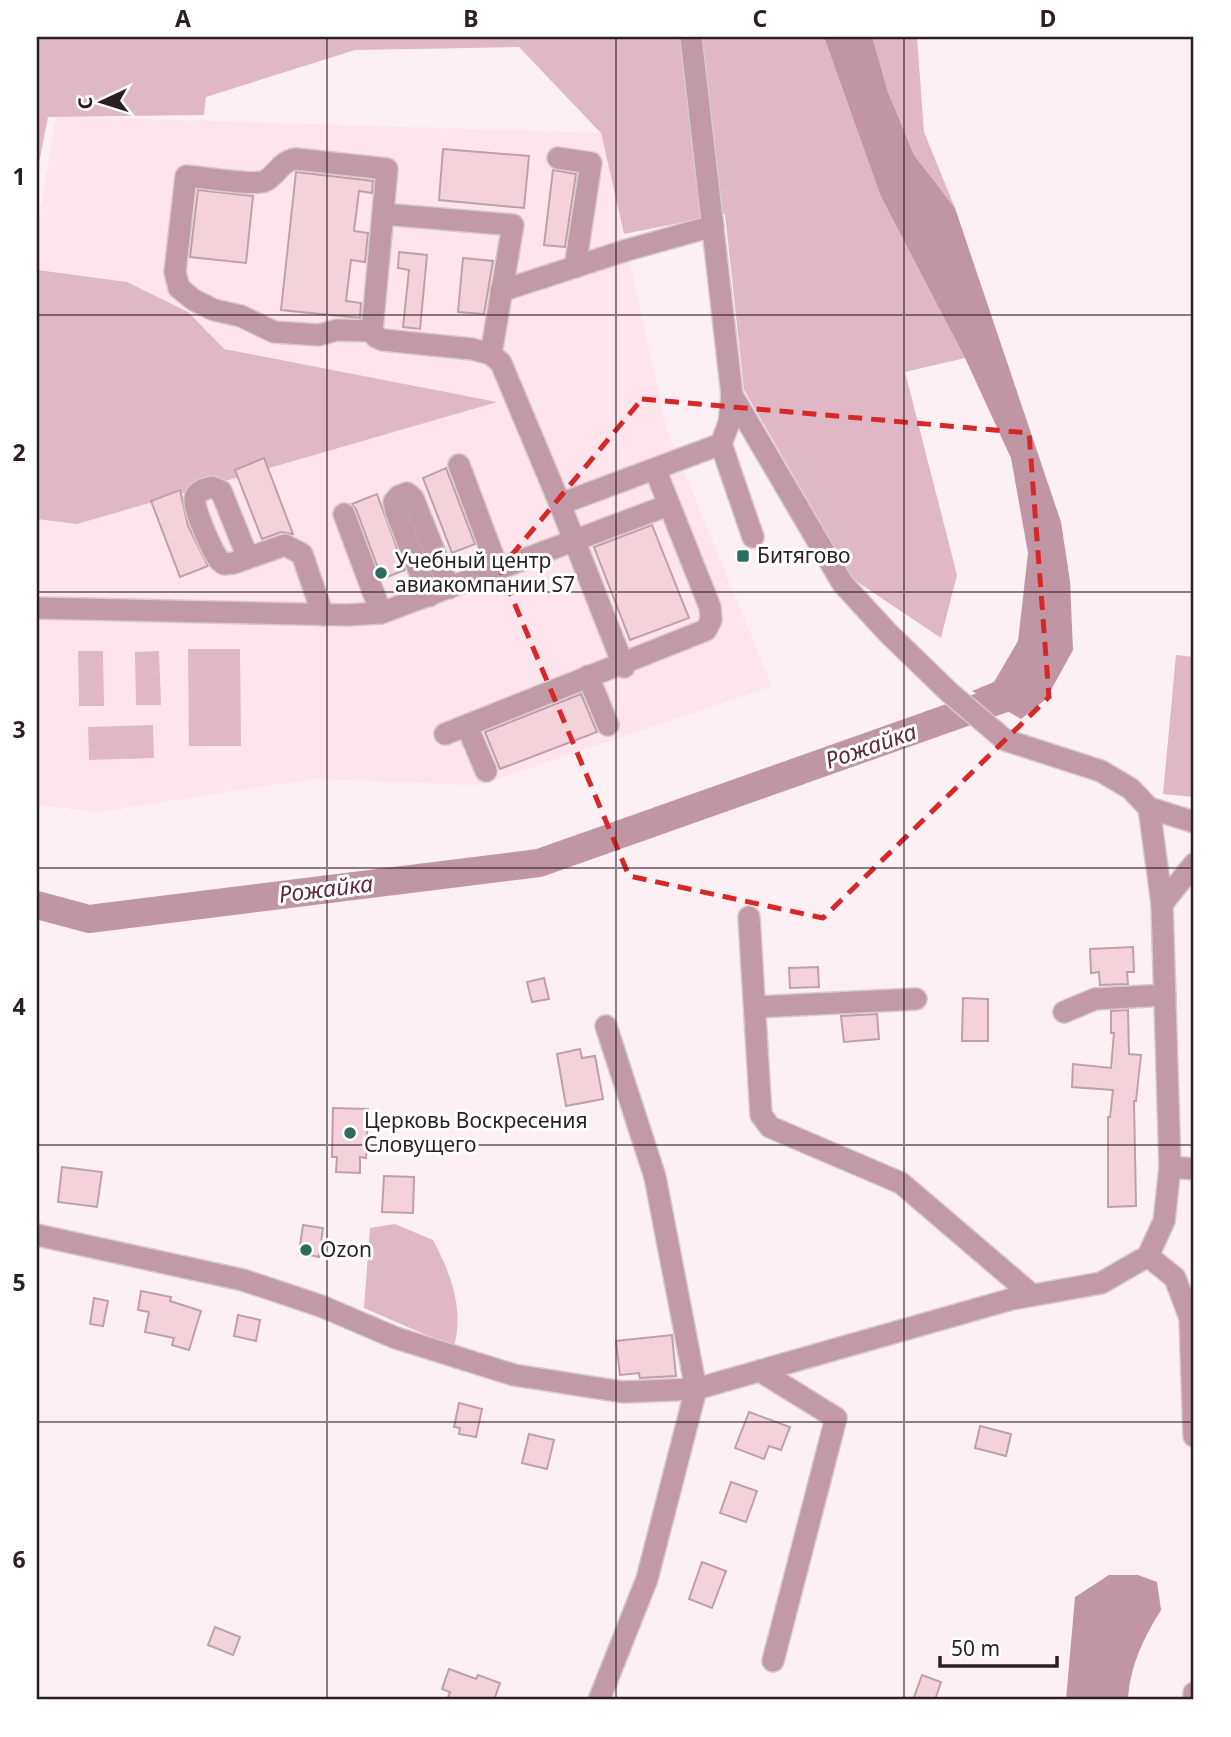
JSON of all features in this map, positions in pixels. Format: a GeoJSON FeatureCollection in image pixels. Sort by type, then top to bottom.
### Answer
{"type":"FeatureCollection","features":[{"type":"Feature","properties":{"kind":"street"},"geometry":{"type":"LineString","coordinates":[[691,37],[732,396],[729,423],[721,444],[753,537]]}},
{"type":"Feature","properties":{"kind":"street"},"geometry":{"type":"LineString","coordinates":[[558,158],[591,163],[575,267]]}},
{"type":"Feature","properties":{"kind":"street"},"geometry":{"type":"LineString","coordinates":[[372,331],[337,330],[319,335],[274,332],[242,316],[214,310],[194,300],[179,288],[175,272],[186,176],[258,183],[270,177],[284,163],[296,159],[387,169],[372,331],[376,337],[383,340],[472,349],[491,354],[501,363],[623,665]]}},
{"type":"Feature","properties":{"kind":"street"},"geometry":{"type":"LineString","coordinates":[[383,214],[513,225],[491,354]]}},
{"type":"Feature","properties":{"kind":"street"},"geometry":{"type":"LineString","coordinates":[[502,291],[627,250],[713,226]]}},
{"type":"Feature","properties":{"kind":"street"},"geometry":{"type":"LineString","coordinates":[[732,396],[843,584],[888,633],[950,693],[1005,740],[1101,771],[1131,789],[1149,808],[1194,822]]}},
{"type":"Feature","properties":{"kind":"street"},"geometry":{"type":"LineString","coordinates":[[560,504],[721,444]]}},
{"type":"Feature","properties":{"kind":"street"},"geometry":{"type":"LineString","coordinates":[[459,465],[498,569]]}},
{"type":"Feature","properties":{"kind":"street"},"geometry":{"type":"LineString","coordinates":[[446,734],[588,676],[623,665],[706,629],[711,620],[710,607],[655,469]]}},
{"type":"Feature","properties":{"kind":"street"},"geometry":{"type":"LineString","coordinates":[[429,596],[396,512],[394,502],[404,494],[410,495],[415,502],[449,588]]}},
{"type":"Feature","properties":{"kind":"street"},"geometry":{"type":"LineString","coordinates":[[37,608],[323,615],[381,613],[669,505]]}},
{"type":"Feature","properties":{"kind":"street"},"geometry":{"type":"LineString","coordinates":[[344,514],[381,613]]}},
{"type":"Feature","properties":{"kind":"street"},"geometry":{"type":"LineString","coordinates":[[248,558],[285,545],[298,550],[302,554],[323,615]]}},
{"type":"Feature","properties":{"kind":"street"},"geometry":{"type":"LineString","coordinates":[[588,676],[608,725]]}},
{"type":"Feature","properties":{"kind":"street"},"geometry":{"type":"LineString","coordinates":[[467,726],[486,771]]}},
{"type":"Feature","properties":{"kind":"street"},"geometry":{"type":"LineString","coordinates":[[37,1235],[243,1280],[321,1306],[396,1338],[514,1375],[623,1392],[696,1389],[999,1303],[1101,1283],[1148,1256],[1164,1222],[1170,1167],[1162,904],[1149,808]]}},
{"type":"Feature","properties":{"kind":"street"},"geometry":{"type":"LineString","coordinates":[[1162,904],[1194,864]]}},
{"type":"Feature","properties":{"kind":"street"},"geometry":{"type":"LineString","coordinates":[[749,917],[761,1115],[770,1127],[901,1183],[1032,1295]]}},
{"type":"Feature","properties":{"kind":"street"},"geometry":{"type":"LineString","coordinates":[[1064,1012],[1095,999],[1164,995]]}},
{"type":"Feature","properties":{"kind":"street"},"geometry":{"type":"LineString","coordinates":[[755,1007],[916,999]]}},
{"type":"Feature","properties":{"kind":"street"},"geometry":{"type":"LineString","coordinates":[[599,1700],[647,1579],[696,1389],[655,1177],[606,1026]]}},
{"type":"Feature","properties":{"kind":"street"},"geometry":{"type":"LineString","coordinates":[[1170,1167],[1194,1169]]}},
{"type":"Feature","properties":{"kind":"street"},"geometry":{"type":"LineString","coordinates":[[1148,1256],[1175,1278],[1190,1318],[1194,1436]]}},
{"type":"Feature","properties":{"kind":"street"},"geometry":{"type":"LineString","coordinates":[[760,1371],[836,1418],[773,1661]]}},
{"type":"Feature","properties":{"kind":"street"},"geometry":{"type":"LineString","coordinates":[[1194,1693],[1194,1700]]}},
{"type":"Feature","properties":{"kind":"highlighted area"},"geometry":{"type":"Polygon","coordinates":[[[642,399],[1029,433],[1049,697],[823,918],[629,876],[500,569],[642,399]]]}},
{"type":"Feature","properties":{"kind":"shaded area"},"geometry":{"type":"Polygon","coordinates":[[[37,37],[824,37],[881,197],[965,358],[905,372],[957,575],[941,638],[853,579],[744,390],[725,214],[624,234],[601,133],[519,47],[355,50],[206,97],[204,115],[48,117],[37,173],[37,37]]]}},
{"type":"Feature","properties":{"kind":"shaded area"},"geometry":{"type":"Polygon","coordinates":[[[824,37],[872,37],[888,92],[914,155],[955,208],[1061,522],[1070,581],[1073,650],[1046,699],[1021,719],[972,691],[994,682],[1018,641],[1028,553],[1011,458],[965,358],[881,197],[824,37]]]}},
{"type":"Feature","properties":{"kind":"shaded area"},"geometry":{"type":"Polygon","coordinates":[[[872,37],[917,37],[924,132],[955,208],[914,155],[888,92],[872,37]]]}},
{"type":"Feature","properties":{"kind":"shaded area","name":"Учебный центр авиакомпании S7"},"geometry":{"type":"Polygon","coordinates":[[[56,116],[601,133],[667,430],[772,686],[480,785],[313,779],[99,812],[37,805],[37,230],[56,116]]]}},
{"type":"Feature","properties":{"kind":"shaded area"},"geometry":{"type":"Polygon","coordinates":[[[37,270],[127,282],[188,312],[224,349],[497,402],[77,524],[37,519],[37,270]]]}},
{"type":"Feature","properties":{"kind":"shaded area"},"geometry":{"type":"Polygon","coordinates":[[[188,649],[240,649],[241,746],[189,746],[188,649]]]}},
{"type":"Feature","properties":{"kind":"shaded area"},"geometry":{"type":"Polygon","coordinates":[[[78,651],[103,651],[104,706],[79,706],[78,651]]]}},
{"type":"Feature","properties":{"kind":"shaded area"},"geometry":{"type":"Polygon","coordinates":[[[159,651],[161,705],[136,705],[135,652],[159,651]]]}},
{"type":"Feature","properties":{"kind":"shaded area"},"geometry":{"type":"Polygon","coordinates":[[[1176,655],[1194,657],[1194,797],[1163,794],[1176,655]]]}},
{"type":"Feature","properties":{"kind":"shaded area"},"geometry":{"type":"Polygon","coordinates":[[[153,725],[154,758],[89,760],[88,727],[153,725]]]}},
{"type":"Feature","properties":{"kind":"shaded area"},"geometry":{"type":"Polygon","coordinates":[[[395,1224],[433,1240],[454,1292],[457,1333],[454,1347],[364,1308],[370,1228],[395,1224]]]}},
{"type":"Feature","properties":{"kind":"shaded area"},"geometry":{"type":"Polygon","coordinates":[[[1109,1575],[1138,1575],[1157,1582],[1161,1610],[1138,1653],[1128,1700],[1066,1700],[1075,1597],[1109,1575]]]}},
{"type":"Feature","properties":{"kind":"building"},"geometry":{"type":"Polygon","coordinates":[[[443,149],[529,156],[524,208],[439,200],[443,149]]]}},
{"type":"Feature","properties":{"kind":"building"},"geometry":{"type":"Polygon","coordinates":[[[553,170],[576,174],[565,247],[544,245],[553,170]]]}},
{"type":"Feature","properties":{"kind":"building"},"geometry":{"type":"Polygon","coordinates":[[[296,172],[373,181],[372,193],[359,191],[354,231],[368,233],[365,262],[351,260],[346,301],[361,303],[360,318],[281,310],[296,172]]]}},
{"type":"Feature","properties":{"kind":"building"},"geometry":{"type":"Polygon","coordinates":[[[198,190],[253,196],[246,263],[190,257],[198,190]]]}},
{"type":"Feature","properties":{"kind":"building"},"geometry":{"type":"Polygon","coordinates":[[[399,252],[427,255],[420,329],[403,327],[409,270],[398,268],[399,252]]]}},
{"type":"Feature","properties":{"kind":"building"},"geometry":{"type":"Polygon","coordinates":[[[463,258],[493,261],[484,314],[458,312],[463,258]]]}},
{"type":"Feature","properties":{"kind":"building"},"geometry":{"type":"Polygon","coordinates":[[[264,458],[293,534],[281,532],[262,539],[235,470],[264,458]]]}},
{"type":"Feature","properties":{"kind":"building"},"geometry":{"type":"Polygon","coordinates":[[[446,468],[475,544],[452,553],[423,478],[446,468]]]}},
{"type":"Feature","properties":{"kind":"building"},"geometry":{"type":"Polygon","coordinates":[[[180,490],[188,526],[208,566],[180,577],[151,501],[180,490]]]}},
{"type":"Feature","properties":{"kind":"building"},"geometry":{"type":"Polygon","coordinates":[[[377,494],[405,570],[382,579],[352,504],[377,494]]]}},
{"type":"Feature","properties":{"kind":"building"},"geometry":{"type":"Polygon","coordinates":[[[652,525],[689,618],[630,640],[594,547],[652,525]]]}},
{"type":"Feature","properties":{"kind":"building"},"geometry":{"type":"Polygon","coordinates":[[[581,694],[597,732],[500,769],[485,732],[581,694]]]}},
{"type":"Feature","properties":{"kind":"building"},"geometry":{"type":"Polygon","coordinates":[[[1133,947],[1134,972],[1127,972],[1128,984],[1100,985],[1099,972],[1091,973],[1090,949],[1133,947]]]}},
{"type":"Feature","properties":{"kind":"building"},"geometry":{"type":"Polygon","coordinates":[[[818,967],[819,987],[790,988],[789,968],[818,967]]]}},
{"type":"Feature","properties":{"kind":"building"},"geometry":{"type":"Polygon","coordinates":[[[544,978],[549,999],[532,1002],[527,982],[544,978]]]}},
{"type":"Feature","properties":{"kind":"building"},"geometry":{"type":"Polygon","coordinates":[[[963,998],[988,999],[988,1041],[962,1041],[963,998]]]}},
{"type":"Feature","properties":{"kind":"building"},"geometry":{"type":"Polygon","coordinates":[[[1128,1010],[1129,1054],[1141,1055],[1134,1101],[1136,1206],[1108,1207],[1108,1117],[1113,1090],[1072,1087],[1073,1064],[1111,1068],[1114,1033],[1111,1033],[1111,1011],[1128,1010]]]}},
{"type":"Feature","properties":{"kind":"building"},"geometry":{"type":"Polygon","coordinates":[[[877,1014],[879,1039],[844,1042],[841,1016],[877,1014]]]}},
{"type":"Feature","properties":{"kind":"building"},"geometry":{"type":"Polygon","coordinates":[[[580,1049],[582,1058],[595,1056],[603,1099],[566,1106],[557,1054],[580,1049]]]}},
{"type":"Feature","properties":{"kind":"building","name":"Церковь Воскресения Словущего"},"geometry":{"type":"Polygon","coordinates":[[[333,1108],[368,1109],[366,1158],[360,1157],[360,1173],[336,1172],[337,1157],[332,1157],[333,1108]]]}},
{"type":"Feature","properties":{"kind":"building"},"geometry":{"type":"Polygon","coordinates":[[[62,1167],[102,1172],[97,1207],[58,1202],[62,1167]]]}},
{"type":"Feature","properties":{"kind":"building"},"geometry":{"type":"Polygon","coordinates":[[[384,1176],[414,1177],[413,1213],[382,1212],[384,1176]]]}},
{"type":"Feature","properties":{"kind":"building"},"geometry":{"type":"Polygon","coordinates":[[[303,1225],[323,1228],[319,1257],[299,1253],[303,1225]]]}},
{"type":"Feature","properties":{"kind":"building"},"geometry":{"type":"Polygon","coordinates":[[[141,1291],[171,1297],[170,1301],[201,1311],[189,1350],[172,1345],[174,1338],[145,1332],[149,1312],[138,1310],[141,1291]]]}},
{"type":"Feature","properties":{"kind":"building"},"geometry":{"type":"Polygon","coordinates":[[[94,1298],[108,1301],[103,1326],[90,1324],[94,1298]]]}},
{"type":"Feature","properties":{"kind":"building"},"geometry":{"type":"Polygon","coordinates":[[[238,1315],[260,1320],[256,1341],[234,1336],[238,1315]]]}},
{"type":"Feature","properties":{"kind":"building"},"geometry":{"type":"Polygon","coordinates":[[[672,1335],[676,1376],[640,1378],[639,1373],[620,1375],[616,1341],[672,1335]]]}},
{"type":"Feature","properties":{"kind":"building"},"geometry":{"type":"Polygon","coordinates":[[[459,1403],[482,1409],[476,1437],[459,1434],[460,1428],[454,1427],[459,1403]]]}},
{"type":"Feature","properties":{"kind":"building"},"geometry":{"type":"Polygon","coordinates":[[[749,1412],[790,1427],[781,1450],[769,1446],[764,1459],[735,1448],[749,1412]]]}},
{"type":"Feature","properties":{"kind":"building"},"geometry":{"type":"Polygon","coordinates":[[[980,1426],[1011,1434],[1006,1456],[975,1448],[980,1426]]]}},
{"type":"Feature","properties":{"kind":"building"},"geometry":{"type":"Polygon","coordinates":[[[529,1434],[554,1440],[547,1469],[522,1463],[529,1434]]]}},
{"type":"Feature","properties":{"kind":"building"},"geometry":{"type":"Polygon","coordinates":[[[731,1482],[757,1491],[746,1522],[720,1513],[731,1482]]]}},
{"type":"Feature","properties":{"kind":"building"},"geometry":{"type":"Polygon","coordinates":[[[702,1562],[726,1571],[712,1608],[689,1599],[702,1562]]]}},
{"type":"Feature","properties":{"kind":"building"},"geometry":{"type":"Polygon","coordinates":[[[215,1627],[240,1637],[233,1655],[208,1645],[215,1627]]]}},
{"type":"Feature","properties":{"kind":"building"},"geometry":{"type":"Polygon","coordinates":[[[449,1669],[476,1679],[478,1675],[500,1683],[494,1700],[447,1700],[450,1692],[442,1689],[449,1669]]]}},
{"type":"Feature","properties":{"kind":"building"},"geometry":{"type":"Polygon","coordinates":[[[922,1675],[941,1682],[935,1700],[913,1700],[922,1675]]]}},
{"type":"Feature","properties":{"kind":"waterway","name":"Рожайка"},"geometry":{"type":"LineString","coordinates":[[37,905],[89,919],[539,863],[1011,696],[1020,679]]}},
{"type":"Feature","properties":{"kind":"place","name":"Битягово"},"geometry":{"type":"Point","coordinates":[743,556]}},
{"type":"Feature","properties":{"kind":"place","name":"Учебный центр авиакомпании S7"},"geometry":{"type":"Point","coordinates":[381,573]}},
{"type":"Feature","properties":{"kind":"place","name":"Церковь Воскресения Словущего"},"geometry":{"type":"Point","coordinates":[350,1133]}},
{"type":"Feature","properties":{"kind":"place","name":"Ozon"},"geometry":{"type":"Point","coordinates":[306,1250]}}]}
